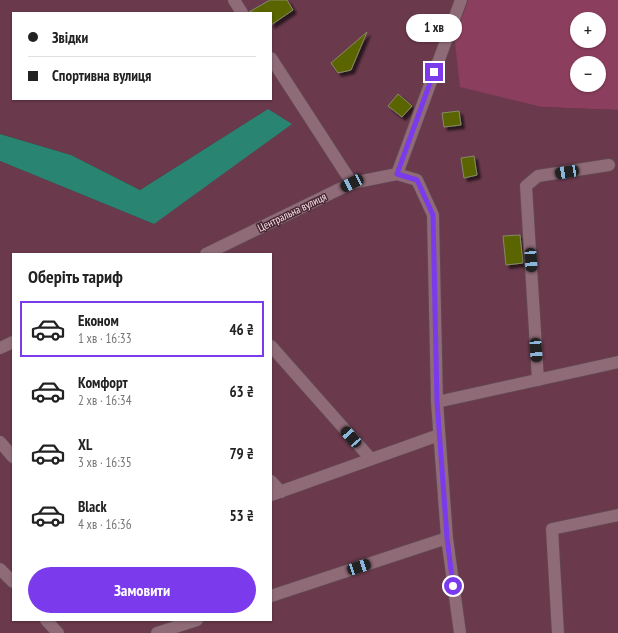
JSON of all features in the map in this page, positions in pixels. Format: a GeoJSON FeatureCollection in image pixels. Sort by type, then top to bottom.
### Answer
{"type":"FeatureCollection","features":[{"type":"Feature","properties":{"kind":"street"},"geometry":{"type":"LineString","coordinates":[[234,0],[241,12]]}},
{"type":"Feature","properties":{"kind":"street"},"geometry":{"type":"LineString","coordinates":[[460,633],[447,538],[439,434],[433,215],[417,180],[397,174],[461,0]]}},
{"type":"Feature","properties":{"kind":"street"},"geometry":{"type":"LineString","coordinates":[[272,60],[352,183]]}},
{"type":"Feature","properties":{"kind":"street"},"geometry":{"type":"LineString","coordinates":[[538,380],[526,186],[538,176],[609,165]]}},
{"type":"Feature","properties":{"kind":"street","name":"Центральна вулиця"},"geometry":{"type":"LineString","coordinates":[[208,253],[352,183],[397,174]]}},
{"type":"Feature","properties":{"kind":"street"},"geometry":{"type":"LineString","coordinates":[[0,348],[12,342]]}},
{"type":"Feature","properties":{"kind":"street"},"geometry":{"type":"LineString","coordinates":[[272,347],[371,459]]}},
{"type":"Feature","properties":{"kind":"street"},"geometry":{"type":"LineString","coordinates":[[437,402],[618,362]]}},
{"type":"Feature","properties":{"kind":"street"},"geometry":{"type":"LineString","coordinates":[[272,484],[276,494],[439,434]]}},
{"type":"Feature","properties":{"kind":"street"},"geometry":{"type":"LineString","coordinates":[[0,442],[12,455]]}},
{"type":"Feature","properties":{"kind":"street"},"geometry":{"type":"LineString","coordinates":[[558,633],[552,530],[618,515]]}},
{"type":"Feature","properties":{"kind":"street"},"geometry":{"type":"LineString","coordinates":[[272,596],[447,538]]}},
{"type":"Feature","properties":{"kind":"street"},"geometry":{"type":"LineString","coordinates":[[0,569],[12,581]]}},
{"type":"Feature","properties":{"kind":"street"},"geometry":{"type":"LineString","coordinates":[[47,621],[58,633]]}},
{"type":"Feature","properties":{"kind":"street"},"geometry":{"type":"LineString","coordinates":[[157,633],[194,621]]}},
{"type":"Feature","properties":{"kind":"shaded area"},"geometry":{"type":"Polygon","coordinates":[[[0,0],[467,0],[542,107],[618,110],[618,633],[0,633],[0,161],[154,224],[268,109],[140,190],[71,155],[0,134],[0,0]]]}},
{"type":"Feature","properties":{"kind":"shaded area"},"geometry":{"type":"Polygon","coordinates":[[[467,0],[618,0],[618,110],[542,107],[460,87],[453,24],[467,0]]]}},
{"type":"Feature","properties":{"kind":"shaded area"},"geometry":{"type":"Polygon","coordinates":[[[268,109],[292,124],[154,224],[0,161],[0,134],[71,155],[140,190],[268,109]]]}},
{"type":"Feature","properties":{"kind":"building"},"geometry":{"type":"Polygon","coordinates":[[[270,0],[287,0],[293,10],[272,24],[272,12],[249,12],[270,0]]]}},
{"type":"Feature","properties":{"kind":"building"},"geometry":{"type":"Polygon","coordinates":[[[367,32],[351,70],[338,73],[331,63],[367,32]]]}},
{"type":"Feature","properties":{"kind":"building"},"geometry":{"type":"Polygon","coordinates":[[[398,94],[412,106],[402,117],[388,106],[398,94]]]}},
{"type":"Feature","properties":{"kind":"building"},"geometry":{"type":"Polygon","coordinates":[[[459,111],[461,125],[444,127],[442,113],[459,111]]]}},
{"type":"Feature","properties":{"kind":"building"},"geometry":{"type":"Polygon","coordinates":[[[474,156],[477,175],[464,178],[461,158],[474,156]]]}},
{"type":"Feature","properties":{"kind":"building"},"geometry":{"type":"Polygon","coordinates":[[[520,235],[523,263],[506,265],[503,236],[520,235]]]}},
{"type":"Feature","properties":{"kind":"route"},"geometry":{"type":"LineString","coordinates":[[434,72],[397,174],[417,180],[433,215],[437,402],[447,538],[453,586]]}}]}
